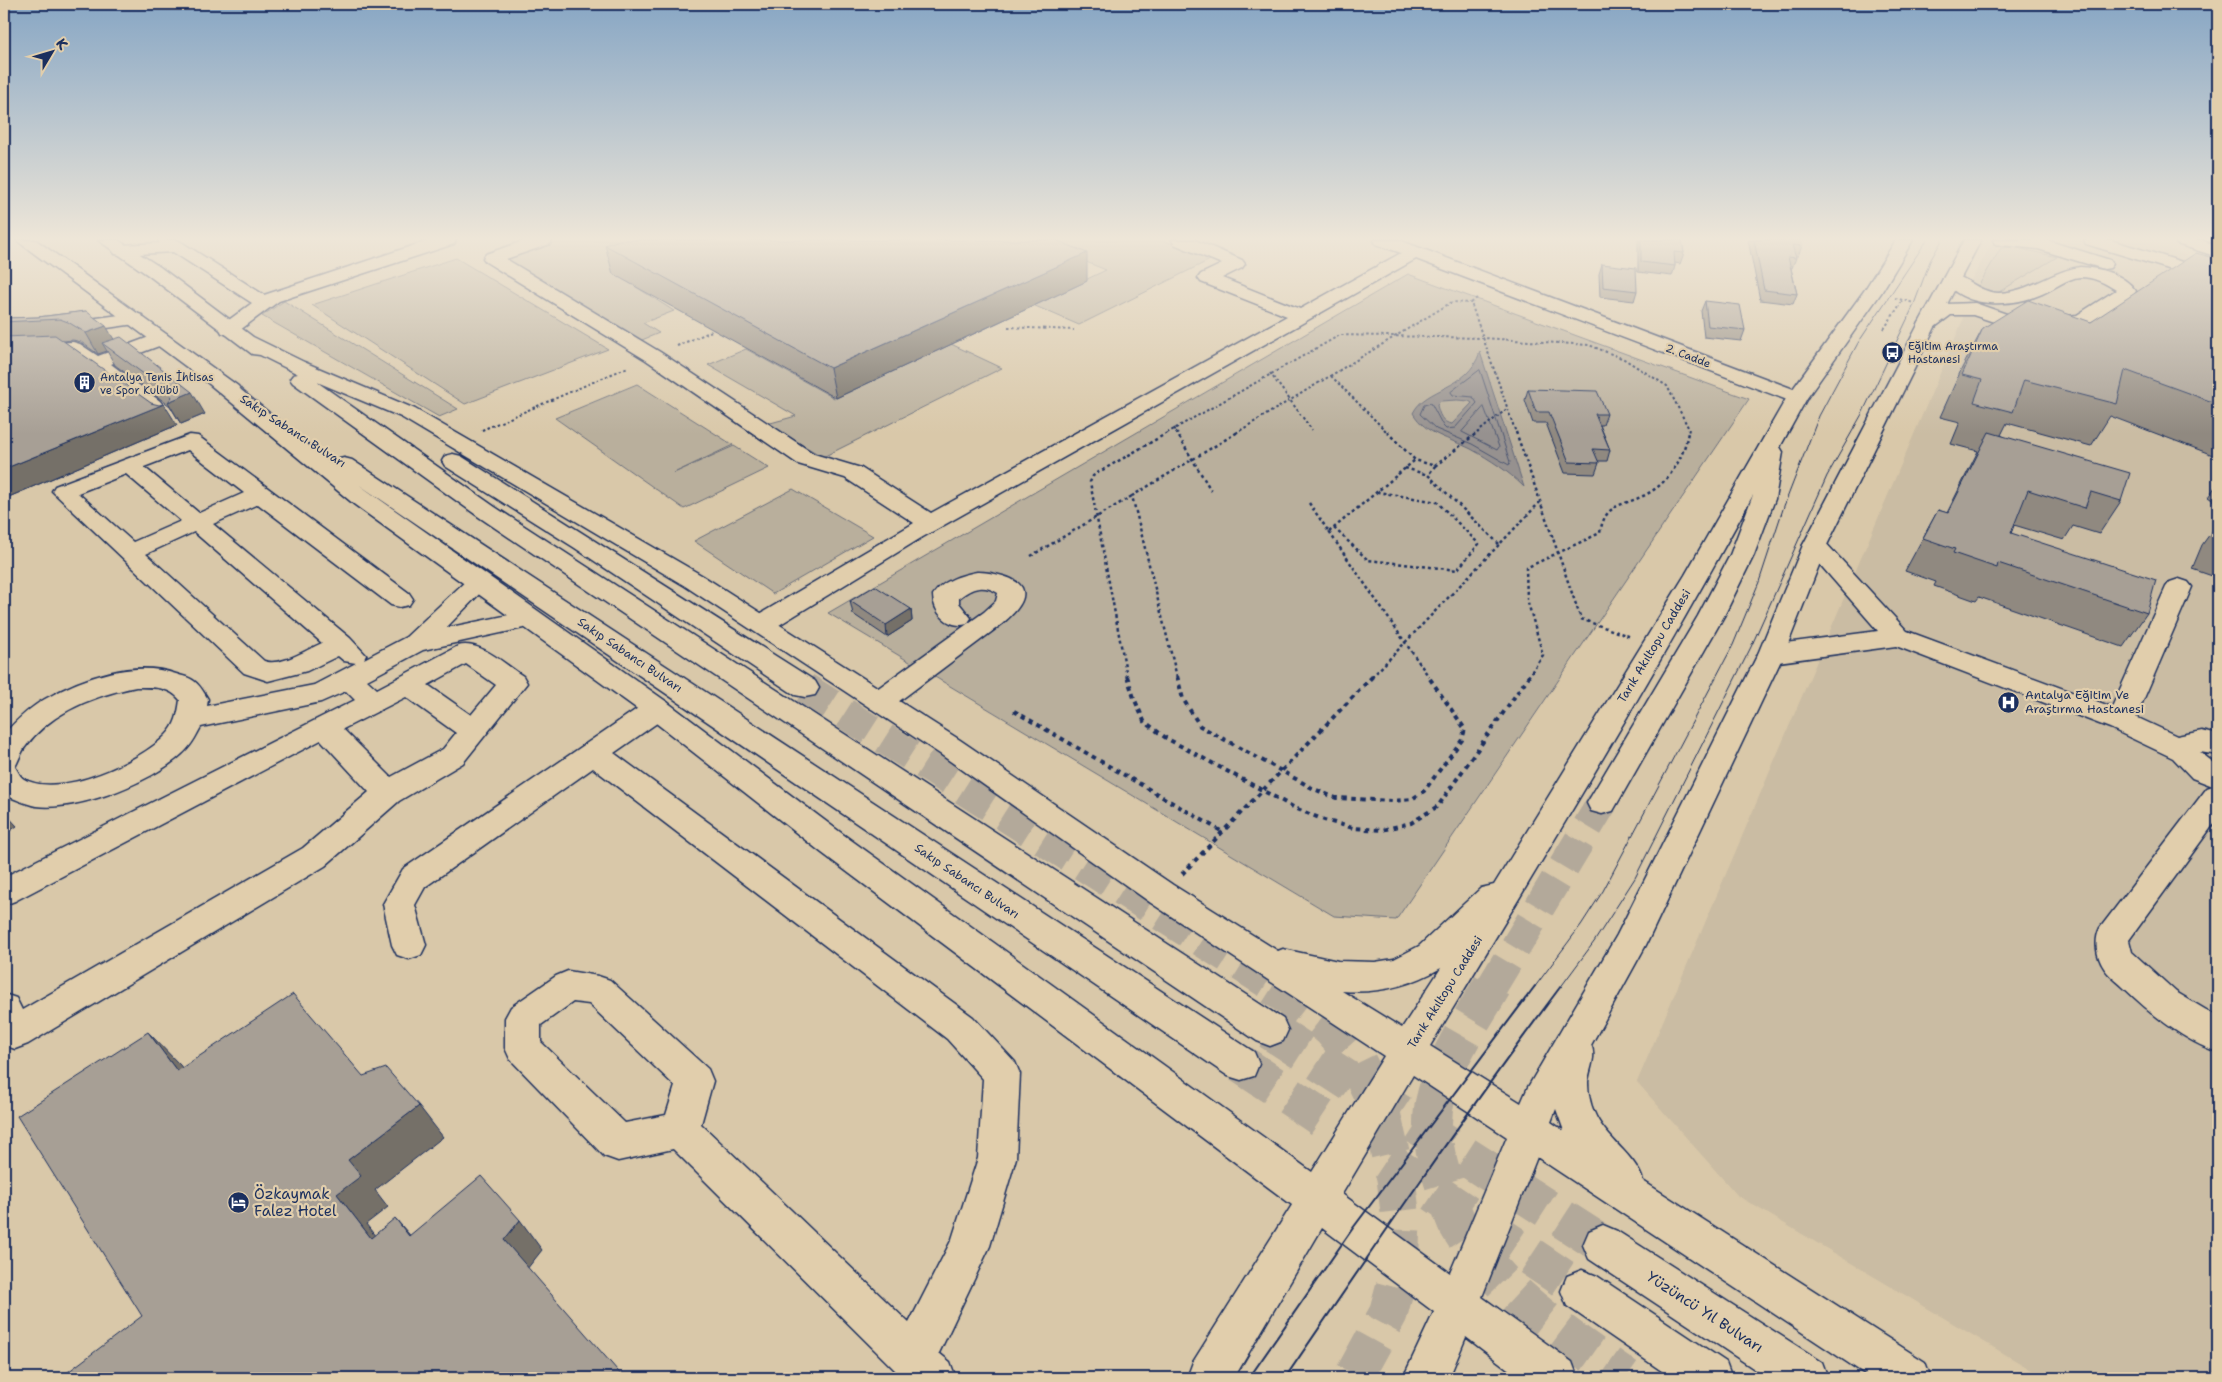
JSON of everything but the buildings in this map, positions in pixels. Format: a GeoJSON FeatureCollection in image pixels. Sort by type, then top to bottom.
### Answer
{"type":"FeatureCollection","features":[{"type":"Feature","properties":{"kind":"main road","name":"Sakıp Sabancı Bulvarı"},"geometry":{"type":"LineString","coordinates":[[115,304],[217,381],[1241,1064]]}},
{"type":"Feature","properties":{"kind":"main road"},"geometry":{"type":"LineString","coordinates":[[197,304],[236,335],[487,512],[1270,1030]]}},
{"type":"Feature","properties":{"kind":"main road"},"geometry":{"type":"LineString","coordinates":[[236,335],[263,304]]}},
{"type":"Feature","properties":{"kind":"main road"},"geometry":{"type":"LineString","coordinates":[[568,304],[653,356],[806,460],[853,473],[930,523]]}},
{"type":"Feature","properties":{"kind":"main road"},"geometry":{"type":"LineString","coordinates":[[1273,304],[1302,316]]}},
{"type":"Feature","properties":{"kind":"main road"},"geometry":{"type":"LineString","coordinates":[[762,624],[930,523],[1322,304]]}},
{"type":"Feature","properties":{"kind":"main road","name":"2. Cadde"},"geometry":{"type":"LineString","coordinates":[[1552,304],[1796,397]]}},
{"type":"Feature","properties":{"kind":"main road","name":"Tarık Akıltopu Caddesi"},"geometry":{"type":"LineString","coordinates":[[1318,1200],[1406,1053],[1520,870],[1654,646],[1796,397],[1864,304]]}},
{"type":"Feature","properties":{"kind":"main road"},"geometry":{"type":"LineString","coordinates":[[1425,1378],[1437,1356],[1541,1100],[1628,945],[1771,654],[1815,545],[1938,304]]}},
{"type":"Feature","properties":{"kind":"main road"},"geometry":{"type":"LineString","coordinates":[[1932,316],[1946,310],[1975,309],[2015,323],[2037,326],[2082,320],[2106,304]]}},
{"type":"Feature","properties":{"kind":"main road"},"geometry":{"type":"LineString","coordinates":[[4,331],[51,330],[135,319]]}},
{"type":"Feature","properties":{"kind":"main road"},"geometry":{"type":"LineString","coordinates":[[236,335],[297,366],[395,424],[575,538],[805,688]]}},
{"type":"Feature","properties":{"kind":"main road"},"geometry":{"type":"LineString","coordinates":[[96,363],[160,339]]}},
{"type":"Feature","properties":{"kind":"main road"},"geometry":{"type":"LineString","coordinates":[[4,351],[73,348],[168,417]]}},
{"type":"Feature","properties":{"kind":"main road"},"geometry":{"type":"LineString","coordinates":[[297,366],[408,413],[694,580],[880,701],[1162,894],[1406,1053],[1668,1220],[1909,1378]]}},
{"type":"Feature","properties":{"kind":"main road"},"geometry":{"type":"LineString","coordinates":[[217,381],[363,500],[656,709],[833,844],[1318,1200],[1457,1306],[1556,1378]]}},
{"type":"Feature","properties":{"kind":"main road"},"geometry":{"type":"LineString","coordinates":[[1602,803],[1711,616],[1742,555],[1764,498],[1776,431]]}},
{"type":"Feature","properties":{"kind":"main road"},"geometry":{"type":"LineString","coordinates":[[341,644],[297,665],[268,672],[254,667],[63,490],[190,441],[400,600]]}},
{"type":"Feature","properties":{"kind":"main road"},"geometry":{"type":"LineString","coordinates":[[129,465],[341,644],[375,702]]}},
{"type":"Feature","properties":{"kind":"main road"},"geometry":{"type":"LineString","coordinates":[[130,552],[261,494]]}},
{"type":"Feature","properties":{"kind":"main road"},"geometry":{"type":"LineString","coordinates":[[1815,545],[1898,637],[2120,721],[2183,751],[2192,764],[2210,775],[2218,777]]}},
{"type":"Feature","properties":{"kind":"main road"},"geometry":{"type":"LineString","coordinates":[[880,701],[992,618],[1006,606],[1011,597],[1011,590],[999,581],[985,578],[968,581],[955,587],[946,595],[946,604],[958,618]]}},
{"type":"Feature","properties":{"kind":"main road"},"geometry":{"type":"LineString","coordinates":[[192,719],[321,692],[359,674],[415,643],[478,583]]}},
{"type":"Feature","properties":{"kind":"main road"},"geometry":{"type":"LineString","coordinates":[[2120,721],[2179,587]]}},
{"type":"Feature","properties":{"kind":"main road"},"geometry":{"type":"LineString","coordinates":[[415,643],[528,619]]}},
{"type":"Feature","properties":{"kind":"main road"},"geometry":{"type":"LineString","coordinates":[[1771,654],[1898,637]]}},
{"type":"Feature","properties":{"kind":"main road"},"geometry":{"type":"LineString","coordinates":[[4,892],[324,726],[375,702],[467,652],[513,684],[453,756],[388,793],[314,857],[15,1033],[4,1009]]}},
{"type":"Feature","properties":{"kind":"main road"},"geometry":{"type":"LineString","coordinates":[[4,761],[7,748],[26,725],[56,704],[91,688],[127,679],[158,678],[182,685],[194,699],[192,719],[177,742],[149,764],[112,782],[73,793],[37,795],[12,786],[4,773]]}},
{"type":"Feature","properties":{"kind":"main road"},"geometry":{"type":"LineString","coordinates":[[407,684],[473,731]]}},
{"type":"Feature","properties":{"kind":"main road"},"geometry":{"type":"LineString","coordinates":[[409,945],[399,904],[414,878],[656,709]]}},
{"type":"Feature","properties":{"kind":"main road"},"geometry":{"type":"LineString","coordinates":[[324,726],[388,793]]}},
{"type":"Feature","properties":{"kind":"main road"},"geometry":{"type":"LineString","coordinates":[[2183,751],[2187,743],[2202,741],[2218,745]]}},
{"type":"Feature","properties":{"kind":"main road"},"geometry":{"type":"LineString","coordinates":[[593,754],[960,1028],[1002,1074],[997,1158],[970,1246],[924,1368],[680,1130]]}},
{"type":"Feature","properties":{"kind":"main road"},"geometry":{"type":"LineString","coordinates":[[2218,796],[2112,938],[2116,959],[2164,1003],[2218,1036]]}},
{"type":"Feature","properties":{"kind":"main road"},"geometry":{"type":"LineString","coordinates":[[1251,952],[1330,976],[1354,978],[1385,975],[1412,968],[1429,958],[1520,870]]}},
{"type":"Feature","properties":{"kind":"main road"},"geometry":{"type":"LineString","coordinates":[[568,986],[598,991],[695,1081],[680,1130],[618,1143],[523,1048],[523,1018],[568,986]]}},
{"type":"Feature","properties":{"kind":"main road"},"geometry":{"type":"LineString","coordinates":[[1579,1032],[1570,1087],[1573,1106],[1582,1128],[1600,1154],[1618,1175],[1668,1220]]}},
{"type":"Feature","properties":{"kind":"main road"},"geometry":{"type":"LineString","coordinates":[[1209,1378],[1318,1200]]}},
{"type":"Feature","properties":{"kind":"main road","name":"Yüzüncü Yıl Bulvarı"},"geometry":{"type":"LineString","coordinates":[[1603,1245],[1806,1378]]}},
{"type":"Feature","properties":{"kind":"main road"},"geometry":{"type":"LineString","coordinates":[[1582,1291],[1710,1378]]}},
{"type":"Feature","properties":{"kind":"path"},"geometry":{"type":"LineString","coordinates":[[1031,556],[1448,304]]}},
{"type":"Feature","properties":{"kind":"path"},"geometry":{"type":"LineString","coordinates":[[1472,304],[1581,619],[1654,646]]}},
{"type":"Feature","properties":{"kind":"path"},"geometry":{"type":"LineString","coordinates":[[1884,329],[1901,304]]}},
{"type":"Feature","properties":{"kind":"path"},"geometry":{"type":"LineString","coordinates":[[1912,304],[1932,316]]}},
{"type":"Feature","properties":{"kind":"path"},"geometry":{"type":"LineString","coordinates":[[1008,327],[1074,330]]}},
{"type":"Feature","properties":{"kind":"path"},"geometry":{"type":"LineString","coordinates":[[457,442],[714,330]]}},
{"type":"Feature","properties":{"kind":"path"},"geometry":{"type":"LineString","coordinates":[[1340,335],[1484,338],[1589,345],[1624,359],[1667,386],[1689,429],[1684,452],[1667,476],[1652,491],[1607,510],[1601,520],[1600,533],[1526,568],[1524,576],[1543,654],[1438,806],[1430,813],[1392,830],[1352,829],[1314,817],[1170,740],[1145,723],[1139,712],[1123,660],[1090,482],[1093,476],[1334,337],[1340,335]]}},
{"type":"Feature","properties":{"kind":"path"},"geometry":{"type":"LineString","coordinates":[[1270,373],[1312,430]]}},
{"type":"Feature","properties":{"kind":"path"},"geometry":{"type":"LineString","coordinates":[[1331,376],[1415,460],[1435,466]]}},
{"type":"Feature","properties":{"kind":"path"},"geometry":{"type":"LineString","coordinates":[[1428,475],[1435,466],[1508,408]]}},
{"type":"Feature","properties":{"kind":"path"},"geometry":{"type":"LineString","coordinates":[[1174,428],[1212,492]]}},
{"type":"Feature","properties":{"kind":"path"},"geometry":{"type":"LineString","coordinates":[[1329,532],[1415,460]]}},
{"type":"Feature","properties":{"kind":"path"},"geometry":{"type":"LineString","coordinates":[[1406,468],[1428,475],[1499,544]]}},
{"type":"Feature","properties":{"kind":"path"},"geometry":{"type":"LineString","coordinates":[[1334,528],[1368,560],[1457,570],[1479,544],[1437,502],[1378,492]]}},
{"type":"Feature","properties":{"kind":"path"},"geometry":{"type":"LineString","coordinates":[[1132,496],[1183,699],[1200,726],[1336,798],[1393,801],[1412,798],[1424,791],[1462,740],[1464,729],[1309,503]]}},
{"type":"Feature","properties":{"kind":"path"},"geometry":{"type":"LineString","coordinates":[[1162,894],[1540,501]]}},
{"type":"Feature","properties":{"kind":"path"},"geometry":{"type":"LineString","coordinates":[[1014,711],[1221,831]]}},
{"type":"Feature","properties":{"kind":"shaded area"},"geometry":{"type":"Polygon","coordinates":[[[279,304],[290,304],[458,409],[439,417],[262,316],[279,304]]]}},
{"type":"Feature","properties":{"kind":"shaded area"},"geometry":{"type":"Polygon","coordinates":[[[534,304],[608,349],[465,404],[312,305],[534,304]]]}},
{"type":"Feature","properties":{"kind":"shaded area"},"geometry":{"type":"Polygon","coordinates":[[[576,304],[664,304],[674,311],[643,323],[659,333],[637,342],[576,304]]]}},
{"type":"Feature","properties":{"kind":"shaded area"},"geometry":{"type":"Polygon","coordinates":[[[1034,304],[1120,304],[1079,325],[1034,304]]]}},
{"type":"Feature","properties":{"kind":"shaded area"},"geometry":{"type":"Polygon","coordinates":[[[1356,304],[1491,304],[1749,399],[1396,920],[1334,916],[828,613],[1356,304]]]}},
{"type":"Feature","properties":{"kind":"shaded area","name":"Antalya Eğitim Ve Araştırma Hastanesi"},"geometry":{"type":"Polygon","coordinates":[[[1966,304],[2218,304],[2218,1378],[2045,1378],[1738,1196],[1637,1082],[1962,322],[1966,304]]]}},
{"type":"Feature","properties":{"kind":"shaded area"},"geometry":{"type":"Polygon","coordinates":[[[951,344],[1002,368],[823,457],[767,424],[796,416],[708,365],[746,349],[834,398],[951,344]]]}},
{"type":"Feature","properties":{"kind":"shaded area"},"geometry":{"type":"Polygon","coordinates":[[[637,384],[733,445],[674,473],[734,446],[769,468],[684,509],[555,418],[637,384]]]}},
{"type":"Feature","properties":{"kind":"shaded area"},"geometry":{"type":"Polygon","coordinates":[[[793,489],[873,536],[773,594],[694,541],[793,489]]]}},
{"type":"Feature","properties":{"kind":"water"},"geometry":{"type":"Polygon","coordinates":[[[1480,352],[1524,487],[1485,457],[1431,431],[1413,413],[1419,404],[1457,381],[1474,365],[1480,352]],[[1441,401],[1437,405],[1443,420],[1452,424],[1472,403],[1469,401],[1441,401]]]}},
{"type":"Feature","properties":{"kind":"tunnel"},"geometry":{"type":"LineString","coordinates":[[805,688],[1275,988]]}},
{"type":"Feature","properties":{"kind":"tunnel"},"geometry":{"type":"LineString","coordinates":[[1491,988],[1602,803]]}},
{"type":"Feature","properties":{"kind":"tunnel"},"geometry":{"type":"LineString","coordinates":[[1273,986],[1298,1002],[1331,1028],[1352,1052],[1374,1097]]}},
{"type":"Feature","properties":{"kind":"tunnel"},"geometry":{"type":"LineString","coordinates":[[1434,1136],[1434,1108],[1440,1082],[1468,1026],[1492,986]]}},
{"type":"Feature","properties":{"kind":"tunnel"},"geometry":{"type":"LineString","coordinates":[[1270,1030],[1374,1097]]}},
{"type":"Feature","properties":{"kind":"tunnel"},"geometry":{"type":"LineString","coordinates":[[1241,1064],[1393,1165]]}},
{"type":"Feature","properties":{"kind":"tunnel"},"geometry":{"type":"LineString","coordinates":[[1374,1097],[1434,1136]]}},
{"type":"Feature","properties":{"kind":"tunnel"},"geometry":{"type":"LineString","coordinates":[[1374,1097],[1380,1109],[1393,1165]]}},
{"type":"Feature","properties":{"kind":"tunnel"},"geometry":{"type":"LineString","coordinates":[[1434,1136],[1603,1245]]}},
{"type":"Feature","properties":{"kind":"tunnel"},"geometry":{"type":"LineString","coordinates":[[1434,1136],[1435,1151],[1450,1203]]}},
{"type":"Feature","properties":{"kind":"tunnel"},"geometry":{"type":"LineString","coordinates":[[1353,1378],[1388,1314],[1399,1273],[1401,1221],[1393,1165]]}},
{"type":"Feature","properties":{"kind":"tunnel"},"geometry":{"type":"LineString","coordinates":[[1393,1165],[1450,1203]]}},
{"type":"Feature","properties":{"kind":"tunnel"},"geometry":{"type":"LineString","coordinates":[[1450,1203],[1582,1291]]}},
{"type":"Feature","properties":{"kind":"tunnel"},"geometry":{"type":"LineString","coordinates":[[1450,1203],[1457,1223],[1473,1247],[1491,1270],[1511,1290],[1555,1328],[1626,1378]]}},
{"type":"Feature","properties":{"kind":"tram line"},"geometry":{"type":"LineString","coordinates":[[1534,988],[1581,925],[1603,891],[1733,645],[1759,582],[1784,506],[1819,416],[1858,343],[1884,304]]}},
{"type":"Feature","properties":{"kind":"tram line"},"geometry":{"type":"LineString","coordinates":[[1560,988],[1594,942],[1635,878],[1751,647],[1827,476],[1862,414],[1914,304]]}},
{"type":"Feature","properties":{"kind":"tram line"},"geometry":{"type":"LineString","coordinates":[[1249,1378],[1353,1228],[1535,986]]}},
{"type":"Feature","properties":{"kind":"tram line"},"geometry":{"type":"LineString","coordinates":[[1285,1378],[1455,1131],[1561,986]]}},
{"type":"Feature","properties":{"kind":"place","name":"Eğitim Araştırma Hastanesi"},"geometry":{"type":"Point","coordinates":[1892,352]}},
{"type":"Feature","properties":{"kind":"place","name":"Antalya Tenis İhtisas ve Spor Kulübü"},"geometry":{"type":"Point","coordinates":[84,383]}},
{"type":"Feature","properties":{"kind":"place","name":"Antalya Eğitim Ve Araştırma Hastanesi"},"geometry":{"type":"Point","coordinates":[2009,702]}},
{"type":"Feature","properties":{"kind":"place","name":"Özkaymak Falez Hotel"},"geometry":{"type":"Point","coordinates":[238,1203]}}]}
